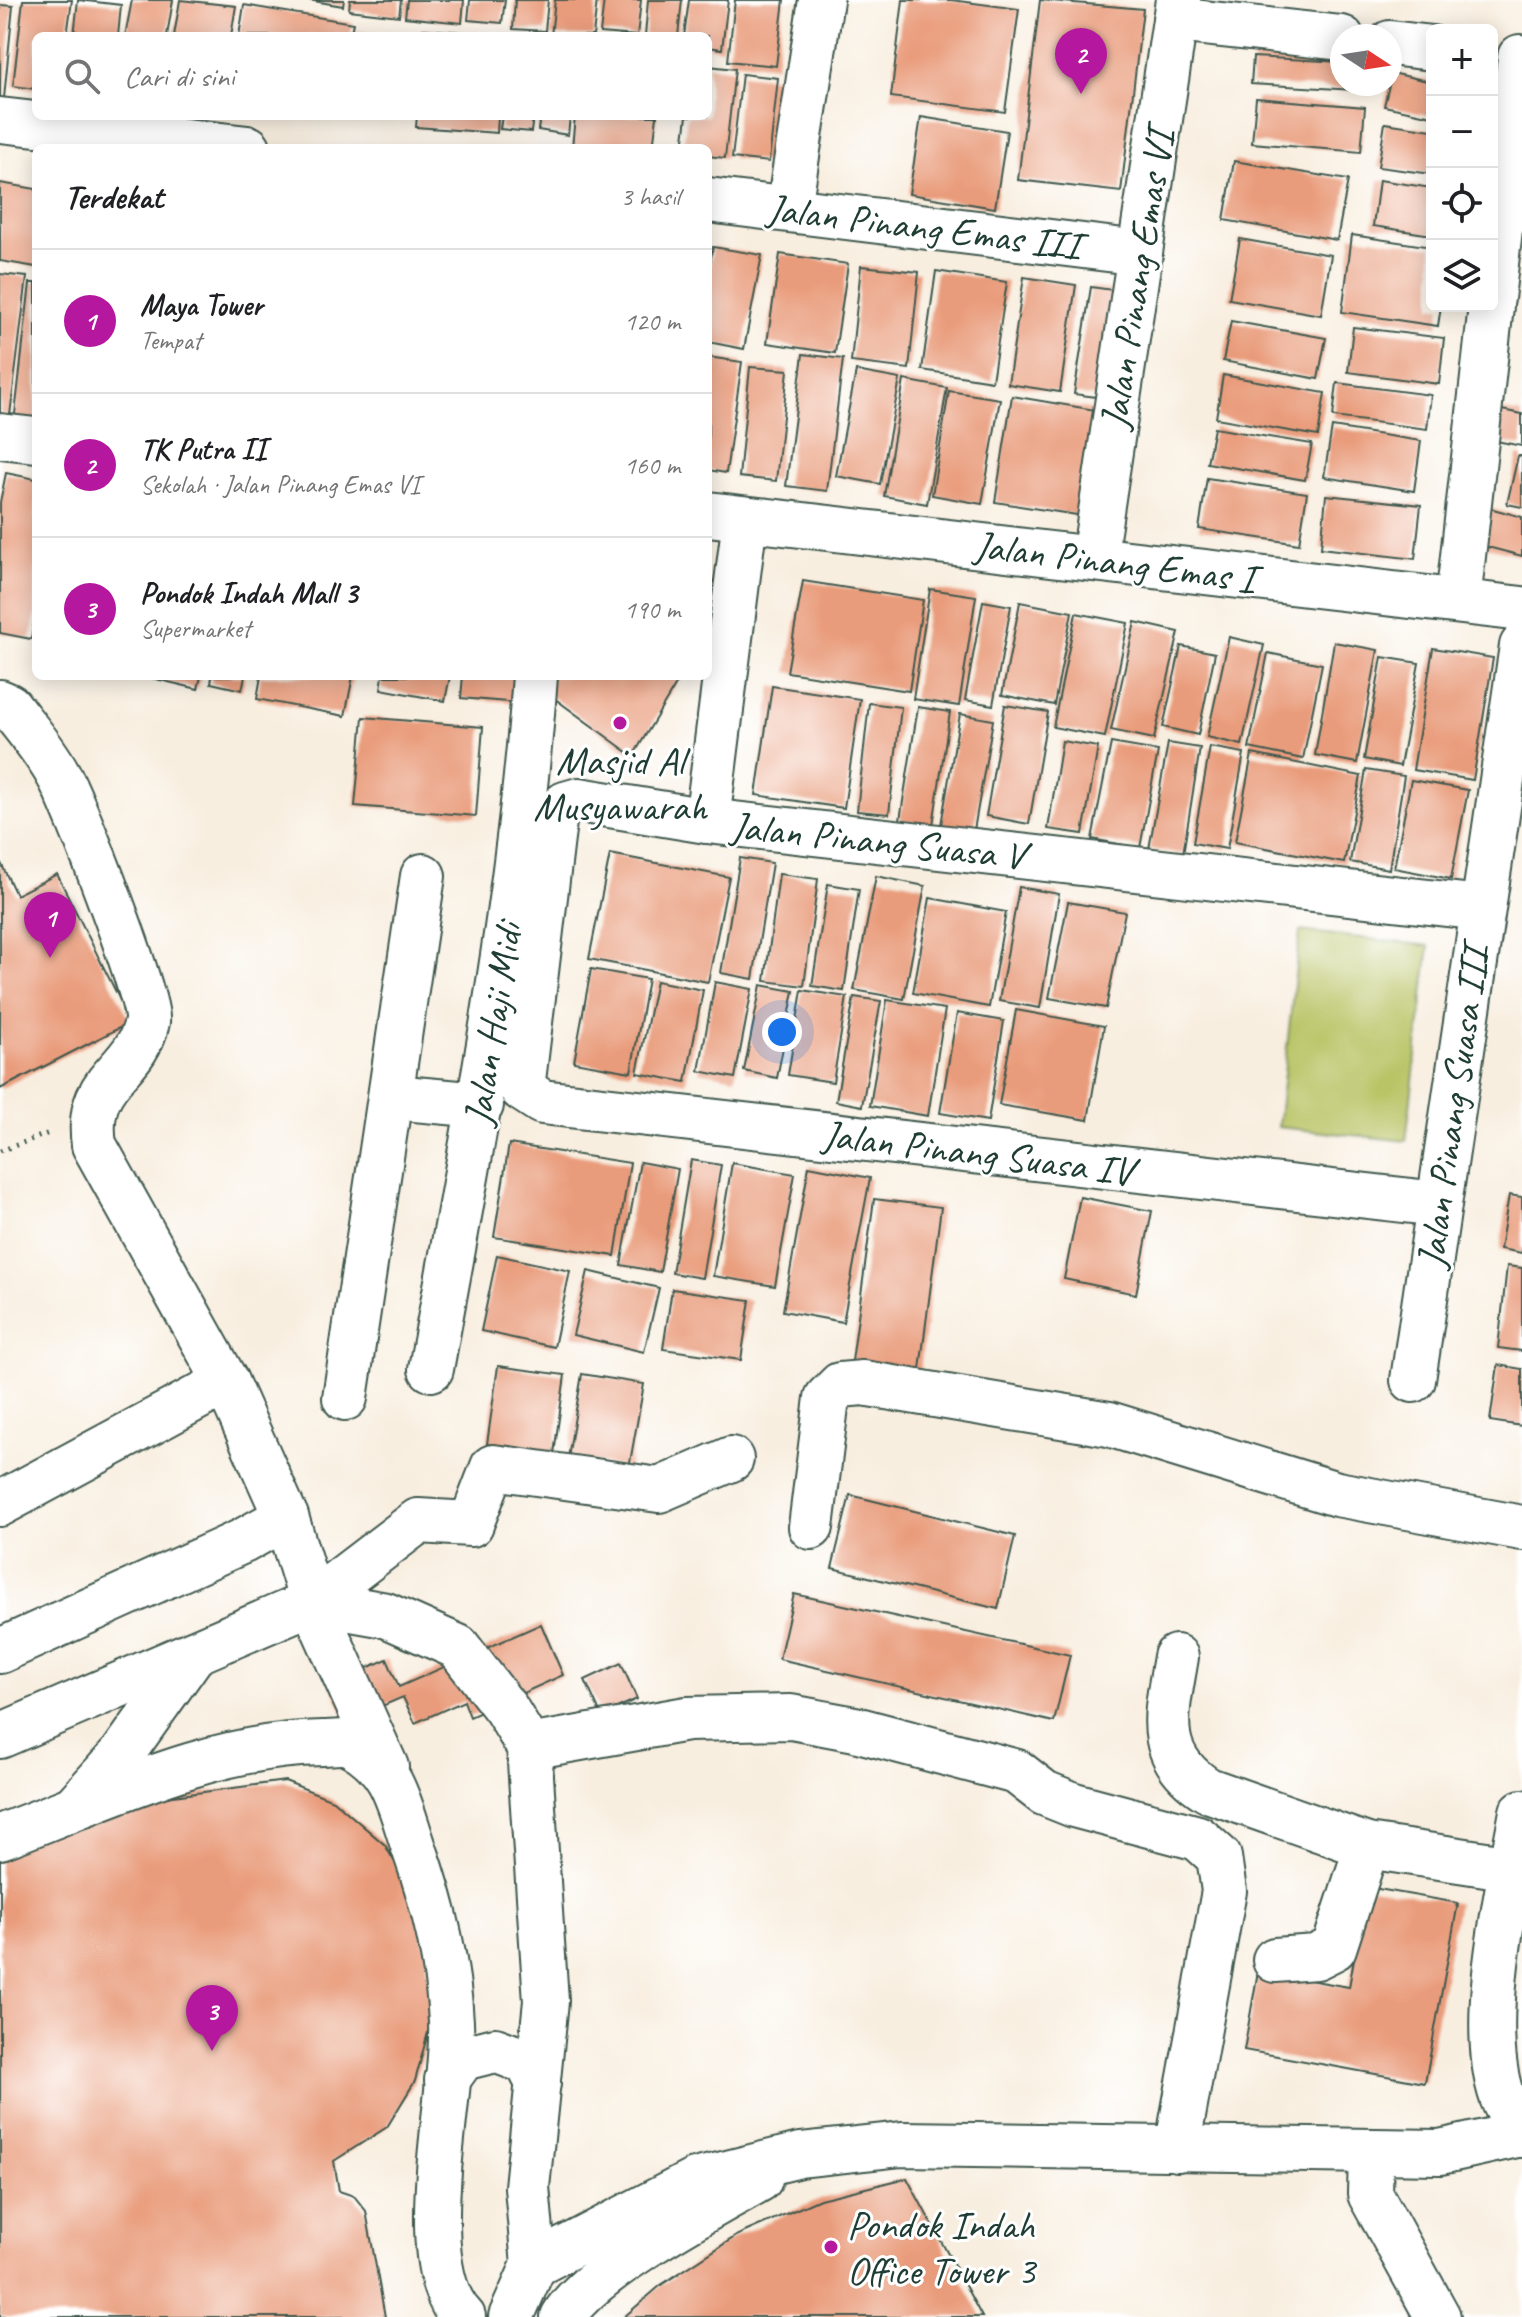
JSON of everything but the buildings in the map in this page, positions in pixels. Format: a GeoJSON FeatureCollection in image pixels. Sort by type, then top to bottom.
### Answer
{"type":"FeatureCollection","features":[{"type":"Feature","properties":{"kind":"street"},"geometry":{"type":"LineString","coordinates":[[789,208],[821,0]]}},
{"type":"Feature","properties":{"kind":"street"},"geometry":{"type":"LineString","coordinates":[[1176,10],[1330,36]]}},
{"type":"Feature","properties":{"kind":"street","name":"Jalan Pinang Emas VI"},"geometry":{"type":"LineString","coordinates":[[1094,558],[1176,10]]}},
{"type":"Feature","properties":{"kind":"street"},"geometry":{"type":"LineString","coordinates":[[1402,44],[1426,47]]}},
{"type":"Feature","properties":{"kind":"street"},"geometry":{"type":"LineString","coordinates":[[1497,240],[1511,56]]}},
{"type":"Feature","properties":{"kind":"street"},"geometry":{"type":"LineString","coordinates":[[0,120],[213,144]]}},
{"type":"Feature","properties":{"kind":"street","name":"Jalan Pinang Emas III"},"geometry":{"type":"LineString","coordinates":[[712,200],[1140,253]]}},
{"type":"Feature","properties":{"kind":"street"},"geometry":{"type":"LineString","coordinates":[[1458,601],[1490,312]]}},
{"type":"Feature","properties":{"kind":"street"},"geometry":{"type":"LineString","coordinates":[[0,436],[32,440]]}},
{"type":"Feature","properties":{"kind":"street"},"geometry":{"type":"LineString","coordinates":[[707,821],[727,516]]}},
{"type":"Feature","properties":{"kind":"street","name":"Jalan Pinang Emas I"},"geometry":{"type":"LineString","coordinates":[[727,516],[1522,609]]}},
{"type":"Feature","properties":{"kind":"street","name":"Jalan Pinang Suasa III"},"geometry":{"type":"LineString","coordinates":[[1413,1380],[1522,646]]}},
{"type":"Feature","properties":{"kind":"street","name":"Jalan Haji Midi"},"geometry":{"type":"LineString","coordinates":[[431,1369],[481,1105],[526,801],[535,680]]}},
{"type":"Feature","properties":{"kind":"street"},"geometry":{"type":"LineString","coordinates":[[0,702],[9,706],[59,776],[140,979],[149,1018],[142,1039],[98,1096],[90,1118],[94,1145],[226,1382],[286,1517],[312,1602],[389,1773],[434,1905],[451,2023],[438,2169],[441,2264],[448,2302],[463,2317]]}},
{"type":"Feature","properties":{"kind":"street","name":"Jalan Pinang Suasa V"},"geometry":{"type":"LineString","coordinates":[[522,1089],[555,813],[565,804],[579,800],[707,821],[1482,908]]}},
{"type":"Feature","properties":{"kind":"street"},"geometry":{"type":"LineString","coordinates":[[345,1398],[423,876]]}},
{"type":"Feature","properties":{"kind":"street","name":"Jalan Pinang Suasa IV"},"geometry":{"type":"LineString","coordinates":[[522,1089],[542,1102],[1438,1204]]}},
{"type":"Feature","properties":{"kind":"street"},"geometry":{"type":"LineString","coordinates":[[392,1097],[481,1105]]}},
{"type":"Feature","properties":{"kind":"street"},"geometry":{"type":"LineString","coordinates":[[0,1504],[226,1382]]}},
{"type":"Feature","properties":{"kind":"street"},"geometry":{"type":"LineString","coordinates":[[811,1527],[827,1398],[840,1385],[863,1383],[1109,1424],[1337,1494],[1522,1528]]}},
{"type":"Feature","properties":{"kind":"street"},"geometry":{"type":"LineString","coordinates":[[0,1736],[312,1602],[418,1521],[471,1524],[493,1467],[659,1490],[731,1459]]}},
{"type":"Feature","properties":{"kind":"street"},"geometry":{"type":"LineString","coordinates":[[0,1651],[243,1541],[286,1517]]}},
{"type":"Feature","properties":{"kind":"street"},"geometry":{"type":"LineString","coordinates":[[312,1602],[386,1615],[458,1647],[506,1709],[529,1747],[546,2001],[527,2187],[534,2265],[511,2317]]}},
{"type":"Feature","properties":{"kind":"street"},"geometry":{"type":"LineString","coordinates":[[0,1808],[72,1810],[123,1753],[195,1651]]}},
{"type":"Feature","properties":{"kind":"street"},"geometry":{"type":"LineString","coordinates":[[1176,1657],[1165,1726],[1173,1754],[1186,1776],[1208,1790],[1367,1846],[1512,1868]]}},
{"type":"Feature","properties":{"kind":"street"},"geometry":{"type":"LineString","coordinates":[[529,1747],[687,1719],[791,1717],[855,1729],[1017,1772],[1044,1793],[1074,1805],[1198,1838],[1219,1857],[1224,1891],[1177,2149]]}},
{"type":"Feature","properties":{"kind":"street"},"geometry":{"type":"LineString","coordinates":[[0,1837],[202,1761],[290,1743],[351,1743],[389,1773]]}},
{"type":"Feature","properties":{"kind":"street"},"geometry":{"type":"LineString","coordinates":[[534,2265],[695,2181],[800,2155],[902,2144],[1440,2152],[1522,2135],[1502,2097],[1494,2044],[1496,1958],[1522,1812]]}},
{"type":"Feature","properties":{"kind":"street"},"geometry":{"type":"LineString","coordinates":[[1275,1960],[1316,1957],[1334,1948],[1367,1846]]}},
{"type":"Feature","properties":{"kind":"street"},"geometry":{"type":"LineString","coordinates":[[447,2080],[463,2058],[495,2050],[527,2062],[538,2083]]}},
{"type":"Feature","properties":{"kind":"street"},"geometry":{"type":"LineString","coordinates":[[1371,2152],[1370,2194],[1438,2317]]}},
{"type":"Feature","properties":{"kind":"street"},"geometry":{"type":"LineString","coordinates":[[563,2317],[574,2298],[659,2239],[800,2155]]}},
{"type":"Feature","properties":{"kind":"path"},"geometry":{"type":"LineString","coordinates":[[0,1151],[90,1118]]}},
{"type":"Feature","properties":{"kind":"green space"},"geometry":{"type":"Polygon","coordinates":[[[1300,931],[1429,946],[1406,1141],[1278,1127],[1300,931]]]}},
{"type":"Feature","properties":{"kind":"place","name":"TK Putra II"},"geometry":{"type":"Point","coordinates":[1081,94]}},
{"type":"Feature","properties":{"kind":"place","name":"Masjid Al Musyawarah"},"geometry":{"type":"Point","coordinates":[620,723]}},
{"type":"Feature","properties":{"kind":"place","name":"Maya Tower"},"geometry":{"type":"Point","coordinates":[50,958]}},
{"type":"Feature","properties":{"kind":"place","name":"Pondok Indah Mall 3"},"geometry":{"type":"Point","coordinates":[212,2051]}},
{"type":"Feature","properties":{"kind":"place","name":"Pondok Indah Office Tower 3"},"geometry":{"type":"Point","coordinates":[831,2247]}}]}
